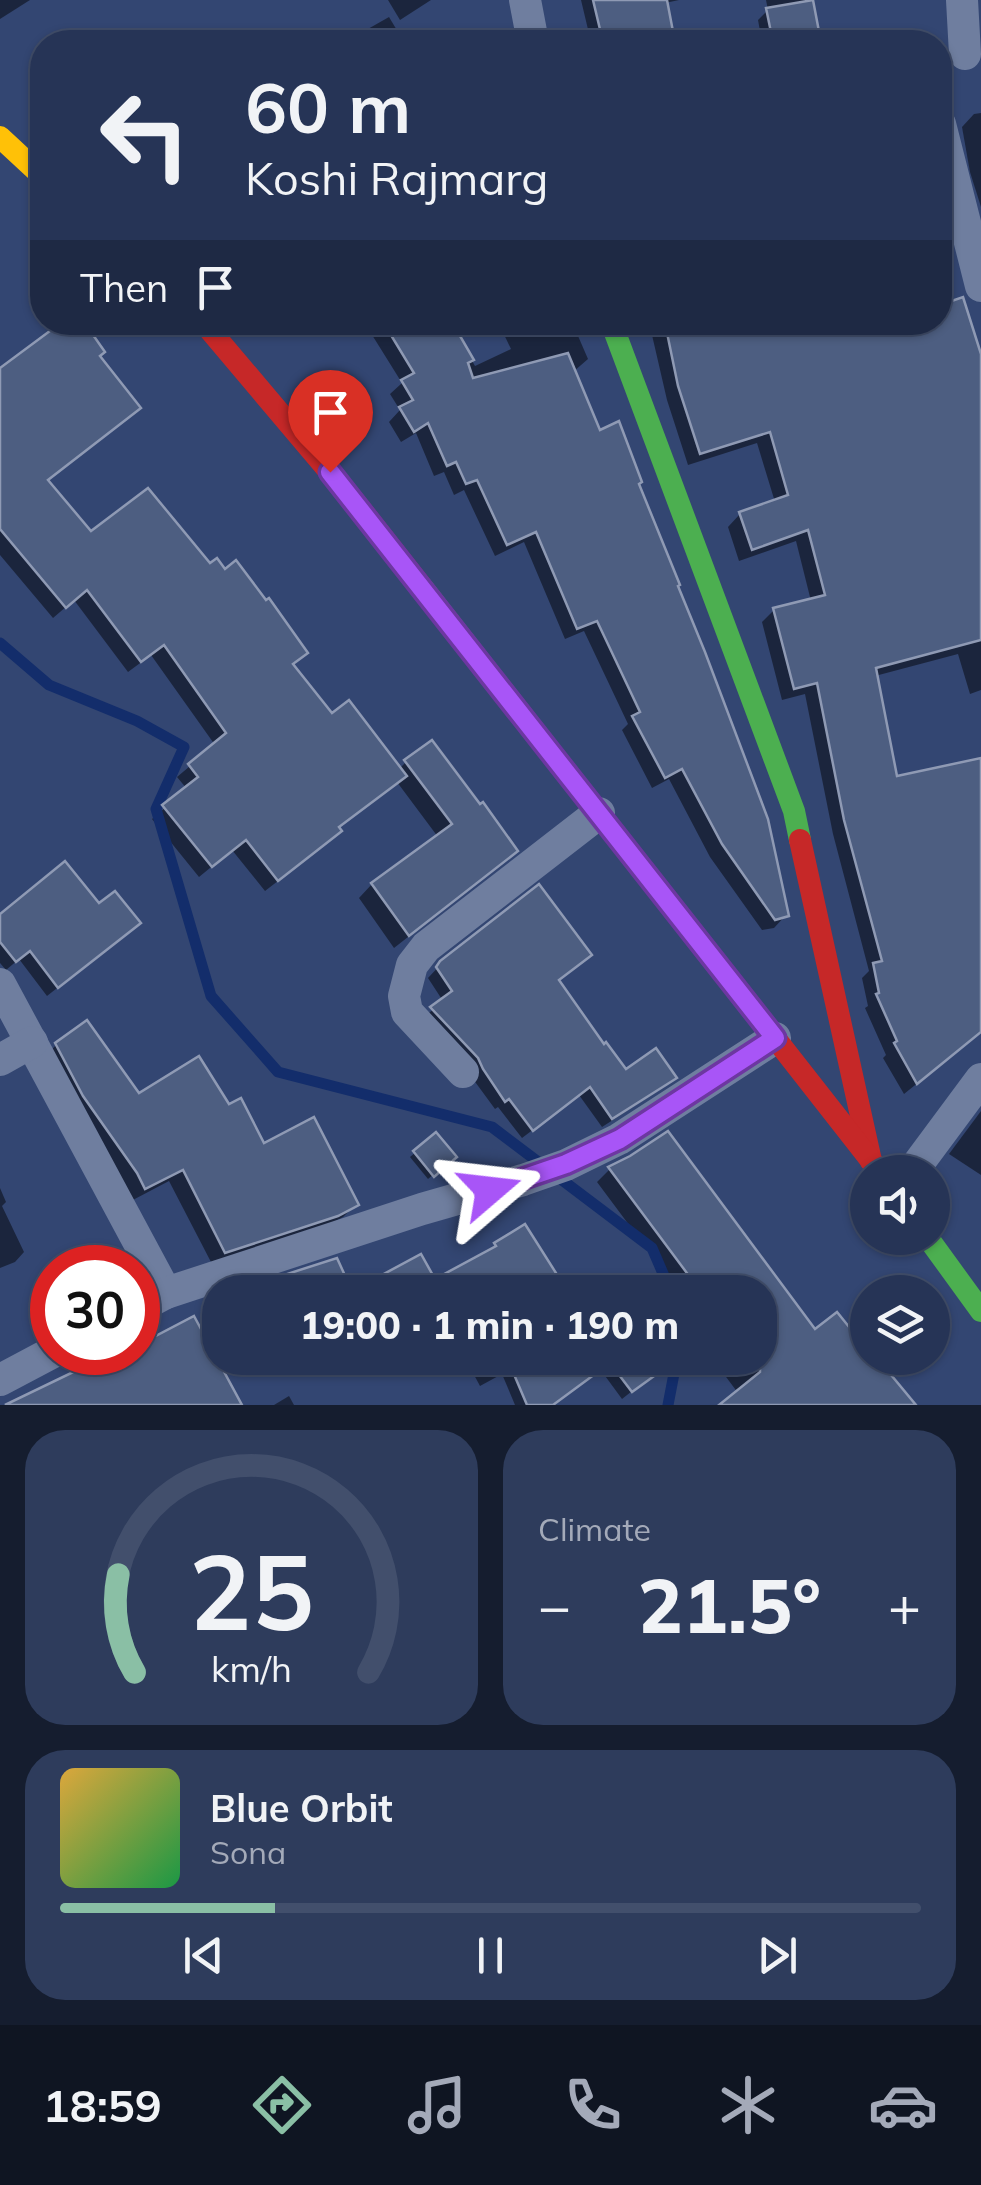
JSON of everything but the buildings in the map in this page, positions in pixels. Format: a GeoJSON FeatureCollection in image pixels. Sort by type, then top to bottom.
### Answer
{"type":"FeatureCollection","features":[{"type":"Feature","properties":{"kind":"main road"},"geometry":{"type":"LineString","coordinates":[[0,137],[30,165]]}},
{"type":"Feature","properties":{"kind":"main road"},"geometry":{"type":"LineString","coordinates":[[215,335],[355,502],[866,1155]]}},
{"type":"Feature","properties":{"kind":"main road"},"geometry":{"type":"LineString","coordinates":[[616,335],[794,811],[872,1155]]}},
{"type":"Feature","properties":{"kind":"main road"},"geometry":{"type":"LineString","coordinates":[[940,1255],[981,1311]]}},
{"type":"Feature","properties":{"kind":"street"},"geometry":{"type":"LineString","coordinates":[[525,0],[531,30]]}},
{"type":"Feature","properties":{"kind":"street"},"geometry":{"type":"LineString","coordinates":[[962,0],[962,63]]}},
{"type":"Feature","properties":{"kind":"street"},"geometry":{"type":"LineString","coordinates":[[952,171],[981,286]]}},
{"type":"Feature","properties":{"kind":"street"},"geometry":{"type":"LineString","coordinates":[[463,1072],[407,1012],[404,996],[412,965],[426,947],[599,813]]}},
{"type":"Feature","properties":{"kind":"street"},"geometry":{"type":"LineString","coordinates":[[0,984],[32,1042],[126,1245]]}},
{"type":"Feature","properties":{"kind":"street"},"geometry":{"type":"LineString","coordinates":[[160,1298],[566,1164],[620,1139],[775,1038]]}},
{"type":"Feature","properties":{"kind":"street"},"geometry":{"type":"LineString","coordinates":[[0,1060],[32,1042]]}},
{"type":"Feature","properties":{"kind":"street"},"geometry":{"type":"LineString","coordinates":[[925,1155],[981,1079]]}},
{"type":"Feature","properties":{"kind":"street"},"geometry":{"type":"LineString","coordinates":[[0,1380],[30,1364]]}},
{"type":"Feature","properties":{"kind":"waterway"},"geometry":{"type":"LineString","coordinates":[[0,643],[49,685],[137,721],[184,747],[156,809],[211,996],[278,1072],[492,1127],[652,1248],[664,1275]]}},
{"type":"Feature","properties":{"kind":"waterway"},"geometry":{"type":"LineString","coordinates":[[668,1405],[674,1375]]}},
{"type":"Feature","properties":{"kind":"traffic: fast"},"geometry":{"type":"LineString","coordinates":[[616,335],[794,811],[800,840]]}},
{"type":"Feature","properties":{"kind":"traffic: fast"},"geometry":{"type":"LineString","coordinates":[[422,587],[706,950]]}},
{"type":"Feature","properties":{"kind":"traffic: fast"},"geometry":{"type":"LineString","coordinates":[[940,1255],[981,1311]]}},
{"type":"Feature","properties":{"kind":"traffic: slow"},"geometry":{"type":"LineString","coordinates":[[0,137],[30,165]]}},
{"type":"Feature","properties":{"kind":"traffic: jam"},"geometry":{"type":"LineString","coordinates":[[214,335],[422,587]]}},
{"type":"Feature","properties":{"kind":"traffic: jam"},"geometry":{"type":"LineString","coordinates":[[800,840],[870,1155]]}},
{"type":"Feature","properties":{"kind":"traffic: jam"},"geometry":{"type":"LineString","coordinates":[[706,950],[867,1155]]}},
{"type":"Feature","properties":{"kind":"route"},"geometry":{"type":"LineString","coordinates":[[330,472],[775,1038],[620,1139],[566,1164],[490,1190]]}}]}
